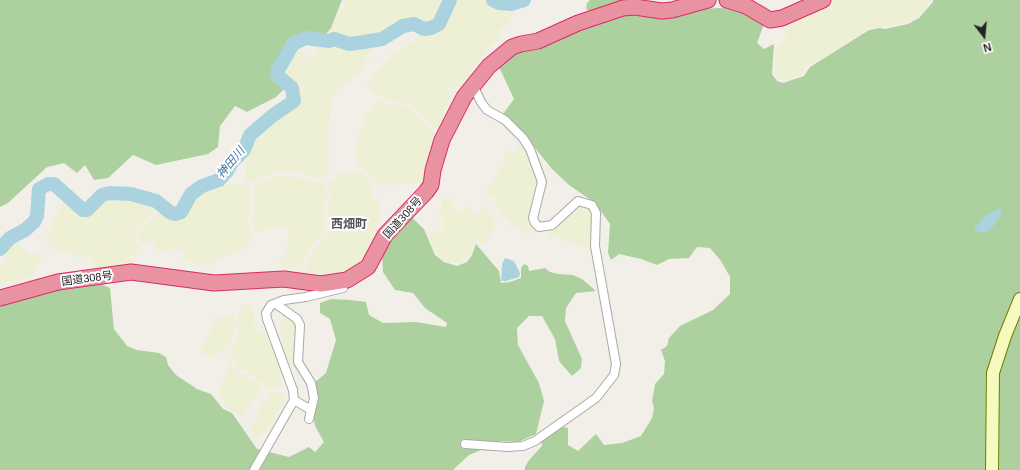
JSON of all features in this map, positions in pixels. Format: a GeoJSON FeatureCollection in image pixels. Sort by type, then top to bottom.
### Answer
{"type":"FeatureCollection","features":[{"type":"Feature","properties":{"kind":"highway","name":"国道308号"},"geometry":{"type":"LineString","coordinates":[[0,298],[58,282],[131,272],[214,283],[284,279],[321,284],[347,280],[368,267],[385,235],[431,185],[442,140],[462,101],[489,66],[512,47],[538,41],[578,23],[623,8],[636,7],[662,11],[672,10],[708,0]]}},
{"type":"Feature","properties":{"kind":"highway"},"geometry":{"type":"LineString","coordinates":[[726,0],[746,6],[770,20],[782,18],[822,0]]}},
{"type":"Feature","properties":{"kind":"street"},"geometry":{"type":"LineString","coordinates":[[465,444],[508,447],[523,446],[535,440],[596,398],[614,374],[616,364],[595,246],[596,213],[592,205],[578,201],[552,225],[539,227],[535,223],[533,218],[542,182],[530,149],[505,120],[488,110],[481,102],[473,85]]}},
{"type":"Feature","properties":{"kind":"street"},"geometry":{"type":"LineString","coordinates":[[254,470],[294,400],[293,390],[267,319],[266,312],[271,306],[284,300],[306,297],[348,287],[347,280]]}},
{"type":"Feature","properties":{"kind":"street"},"geometry":{"type":"LineString","coordinates":[[992,470],[993,373],[1005,336],[1020,299]]}},
{"type":"Feature","properties":{"kind":"street"},"geometry":{"type":"LineString","coordinates":[[276,304],[297,318],[300,325],[298,362],[308,377],[313,392],[314,405],[309,419]]}},
{"type":"Feature","properties":{"kind":"street"},"geometry":{"type":"LineString","coordinates":[[294,400],[311,410]]}},
{"type":"Feature","properties":{"kind":"green space"},"geometry":{"type":"Polygon","coordinates":[[[0,0],[342,0],[331,28],[324,37],[303,33],[293,39],[275,69],[276,77],[282,83],[283,90],[276,97],[247,112],[235,106],[220,126],[218,147],[208,154],[156,165],[133,155],[108,178],[94,180],[85,165],[77,173],[64,163],[47,167],[8,203],[0,207],[0,0]]]}},
{"type":"Feature","properties":{"kind":"green space"},"geometry":{"type":"Polygon","coordinates":[[[345,0],[445,0],[434,22],[424,25],[409,23],[376,39],[350,42],[327,36],[339,13],[344,8],[345,0]]]}},
{"type":"Feature","properties":{"kind":"green space"},"geometry":{"type":"Polygon","coordinates":[[[452,0],[489,0],[499,9],[513,10],[511,19],[498,32],[500,40],[493,44],[472,69],[466,89],[449,87],[449,102],[445,109],[443,120],[445,122],[441,131],[431,125],[412,104],[395,102],[373,93],[367,87],[375,73],[393,53],[412,42],[422,31],[438,27],[446,17],[452,0]]]}},
{"type":"Feature","properties":{"kind":"green space"},"geometry":{"type":"Polygon","coordinates":[[[590,0],[622,0],[591,12],[586,9],[587,3],[590,0]]]}},
{"type":"Feature","properties":{"kind":"green space"},"geometry":{"type":"Polygon","coordinates":[[[833,0],[931,0],[918,17],[908,22],[888,27],[871,27],[821,59],[808,63],[801,75],[787,80],[779,79],[774,72],[777,46],[779,42],[783,41],[786,37],[784,23],[833,0]]]}},
{"type":"Feature","properties":{"kind":"green space"},"geometry":{"type":"Polygon","coordinates":[[[933,0],[1020,0],[1020,470],[525,470],[529,460],[542,446],[541,439],[559,426],[568,428],[568,445],[578,451],[596,434],[604,445],[622,443],[641,436],[652,418],[654,408],[652,401],[655,384],[664,374],[665,361],[661,350],[667,346],[669,338],[680,326],[713,310],[730,294],[730,277],[721,261],[710,248],[697,247],[689,258],[669,259],[657,265],[641,259],[619,254],[611,260],[608,253],[610,224],[595,203],[569,185],[552,169],[514,122],[503,114],[514,99],[497,63],[505,56],[623,13],[738,7],[764,24],[757,43],[764,49],[774,44],[772,74],[777,81],[783,83],[804,76],[810,67],[869,30],[880,28],[885,29],[908,24],[919,18],[933,2],[933,0]]]}},
{"type":"Feature","properties":{"kind":"green space"},"geometry":{"type":"Polygon","coordinates":[[[313,42],[335,42],[359,48],[375,43],[373,51],[367,58],[359,74],[336,91],[332,97],[329,121],[328,170],[330,175],[320,178],[298,172],[272,172],[257,182],[245,182],[247,157],[253,136],[270,120],[294,104],[297,96],[293,85],[280,74],[281,68],[289,54],[295,49],[311,58],[317,52],[313,42]]]}},
{"type":"Feature","properties":{"kind":"green space"},"geometry":{"type":"Polygon","coordinates":[[[378,99],[390,105],[409,106],[438,136],[426,180],[421,184],[398,183],[386,186],[373,180],[368,173],[355,164],[357,135],[361,131],[366,115],[376,104],[378,99]]]}},
{"type":"Feature","properties":{"kind":"green space"},"geometry":{"type":"Polygon","coordinates":[[[521,143],[528,152],[538,178],[530,218],[533,225],[529,233],[513,226],[503,217],[493,197],[486,194],[503,164],[506,150],[515,152],[521,143]]]}},
{"type":"Feature","properties":{"kind":"green space"},"geometry":{"type":"Polygon","coordinates":[[[355,170],[368,176],[372,195],[377,200],[381,212],[373,232],[376,247],[360,268],[331,280],[302,274],[307,270],[305,264],[329,229],[329,214],[326,211],[331,195],[327,182],[332,180],[338,173],[348,174],[355,170]]]}},
{"type":"Feature","properties":{"kind":"green space"},"geometry":{"type":"Polygon","coordinates":[[[274,175],[279,177],[300,177],[304,180],[324,183],[327,193],[322,209],[325,216],[326,226],[321,236],[312,246],[301,265],[289,269],[277,267],[286,249],[289,238],[288,230],[277,227],[256,232],[251,224],[254,197],[253,186],[268,180],[274,175]]]}},
{"type":"Feature","properties":{"kind":"green space"},"geometry":{"type":"Polygon","coordinates":[[[232,184],[249,186],[250,207],[248,224],[252,236],[248,245],[242,250],[225,256],[212,264],[202,265],[180,259],[185,252],[177,249],[156,251],[156,246],[151,240],[141,247],[138,237],[140,228],[157,213],[157,207],[159,207],[166,214],[176,216],[182,215],[189,200],[197,192],[207,186],[232,184]]]}},
{"type":"Feature","properties":{"kind":"green space"},"geometry":{"type":"Polygon","coordinates":[[[108,196],[128,197],[148,205],[95,248],[91,258],[78,257],[69,252],[63,253],[50,246],[47,241],[48,234],[64,200],[82,215],[97,206],[101,200],[108,196]]]}},
{"type":"Feature","properties":{"kind":"green space"},"geometry":{"type":"Polygon","coordinates":[[[452,197],[455,214],[471,204],[471,213],[477,215],[484,204],[496,222],[494,231],[482,245],[477,240],[470,256],[465,261],[458,264],[445,261],[437,255],[428,233],[442,231],[445,221],[438,217],[442,208],[441,199],[452,197]]]}},
{"type":"Feature","properties":{"kind":"green space"},"geometry":{"type":"Polygon","coordinates":[[[150,205],[155,211],[138,227],[136,233],[136,243],[139,250],[131,257],[134,266],[92,268],[92,258],[95,250],[150,205]]]}},
{"type":"Feature","properties":{"kind":"green space"},"geometry":{"type":"Polygon","coordinates":[[[577,206],[586,206],[592,211],[594,256],[584,248],[557,237],[549,237],[550,231],[577,206]]]}},
{"type":"Feature","properties":{"kind":"green space"},"geometry":{"type":"Polygon","coordinates":[[[409,215],[424,229],[435,255],[444,262],[457,266],[467,262],[472,255],[476,244],[499,271],[501,283],[510,282],[521,278],[521,268],[524,264],[528,266],[529,271],[545,268],[550,272],[558,274],[573,275],[582,279],[596,291],[576,293],[566,308],[565,321],[582,359],[581,368],[572,376],[559,361],[555,339],[542,316],[529,316],[517,328],[518,345],[539,383],[544,401],[536,434],[518,442],[502,441],[469,455],[453,470],[0,470],[0,306],[61,286],[97,282],[110,288],[114,329],[127,346],[137,350],[159,353],[166,357],[168,365],[176,375],[197,389],[211,394],[223,409],[232,413],[257,449],[289,457],[309,447],[315,452],[324,442],[315,426],[313,414],[318,401],[315,382],[326,373],[336,340],[330,319],[320,313],[320,303],[331,299],[366,302],[369,315],[383,323],[416,322],[446,327],[447,323],[425,308],[413,293],[395,290],[383,272],[382,252],[388,239],[409,215]]]}},
{"type":"Feature","properties":{"kind":"green space"},"geometry":{"type":"Polygon","coordinates":[[[14,239],[31,255],[40,254],[41,257],[31,277],[15,284],[0,280],[0,268],[5,258],[5,251],[14,239]]]}},
{"type":"Feature","properties":{"kind":"green space"},"geometry":{"type":"Polygon","coordinates":[[[243,304],[253,305],[255,329],[262,334],[268,334],[281,367],[279,372],[282,384],[279,388],[268,389],[250,373],[245,370],[239,370],[233,360],[230,349],[239,332],[238,317],[243,304]]]}},
{"type":"Feature","properties":{"kind":"green space"},"geometry":{"type":"Polygon","coordinates":[[[283,312],[297,323],[297,369],[295,370],[283,353],[280,324],[283,312]]]}},
{"type":"Feature","properties":{"kind":"green space"},"geometry":{"type":"Polygon","coordinates":[[[231,314],[236,320],[236,328],[227,350],[214,354],[212,360],[202,354],[201,349],[215,324],[215,316],[222,317],[231,314]]]}},
{"type":"Feature","properties":{"kind":"green space"},"geometry":{"type":"Polygon","coordinates":[[[230,362],[238,373],[243,374],[261,386],[243,418],[225,404],[219,394],[230,362]]]}},
{"type":"Feature","properties":{"kind":"green space"},"geometry":{"type":"Polygon","coordinates":[[[269,392],[287,394],[285,401],[270,426],[255,439],[248,427],[253,424],[269,392]]]}},
{"type":"Feature","properties":{"kind":"water"},"geometry":{"type":"Polygon","coordinates":[[[1001,209],[1001,215],[991,229],[985,233],[974,231],[984,217],[1001,209]]]}},
{"type":"Feature","properties":{"kind":"water"},"geometry":{"type":"Polygon","coordinates":[[[505,258],[514,261],[520,273],[519,277],[501,281],[502,264],[505,258]]]}},
{"type":"Feature","properties":{"kind":"waterway","name":"神田川"},"geometry":{"type":"LineString","coordinates":[[0,249],[10,238],[25,230],[34,222],[37,216],[39,189],[48,184],[54,184],[83,210],[87,210],[102,195],[110,193],[131,194],[156,201],[171,213],[175,214],[181,212],[191,194],[202,186],[219,180],[227,171],[232,162],[244,150],[250,135],[272,116],[294,101],[292,88],[277,75],[278,70],[293,44],[306,38],[329,41],[334,39],[349,44],[382,39],[403,26],[414,24],[424,29],[431,28],[439,24],[450,0]]}},
{"type":"Feature","properties":{"kind":"waterway","name":"神田川"},"geometry":{"type":"LineString","coordinates":[[493,0],[499,3],[511,4],[524,0]]}},
{"type":"Feature","properties":{"kind":"district","name":"西畑町"},"geometry":{"type":"Point","coordinates":[349,225]}}]}
